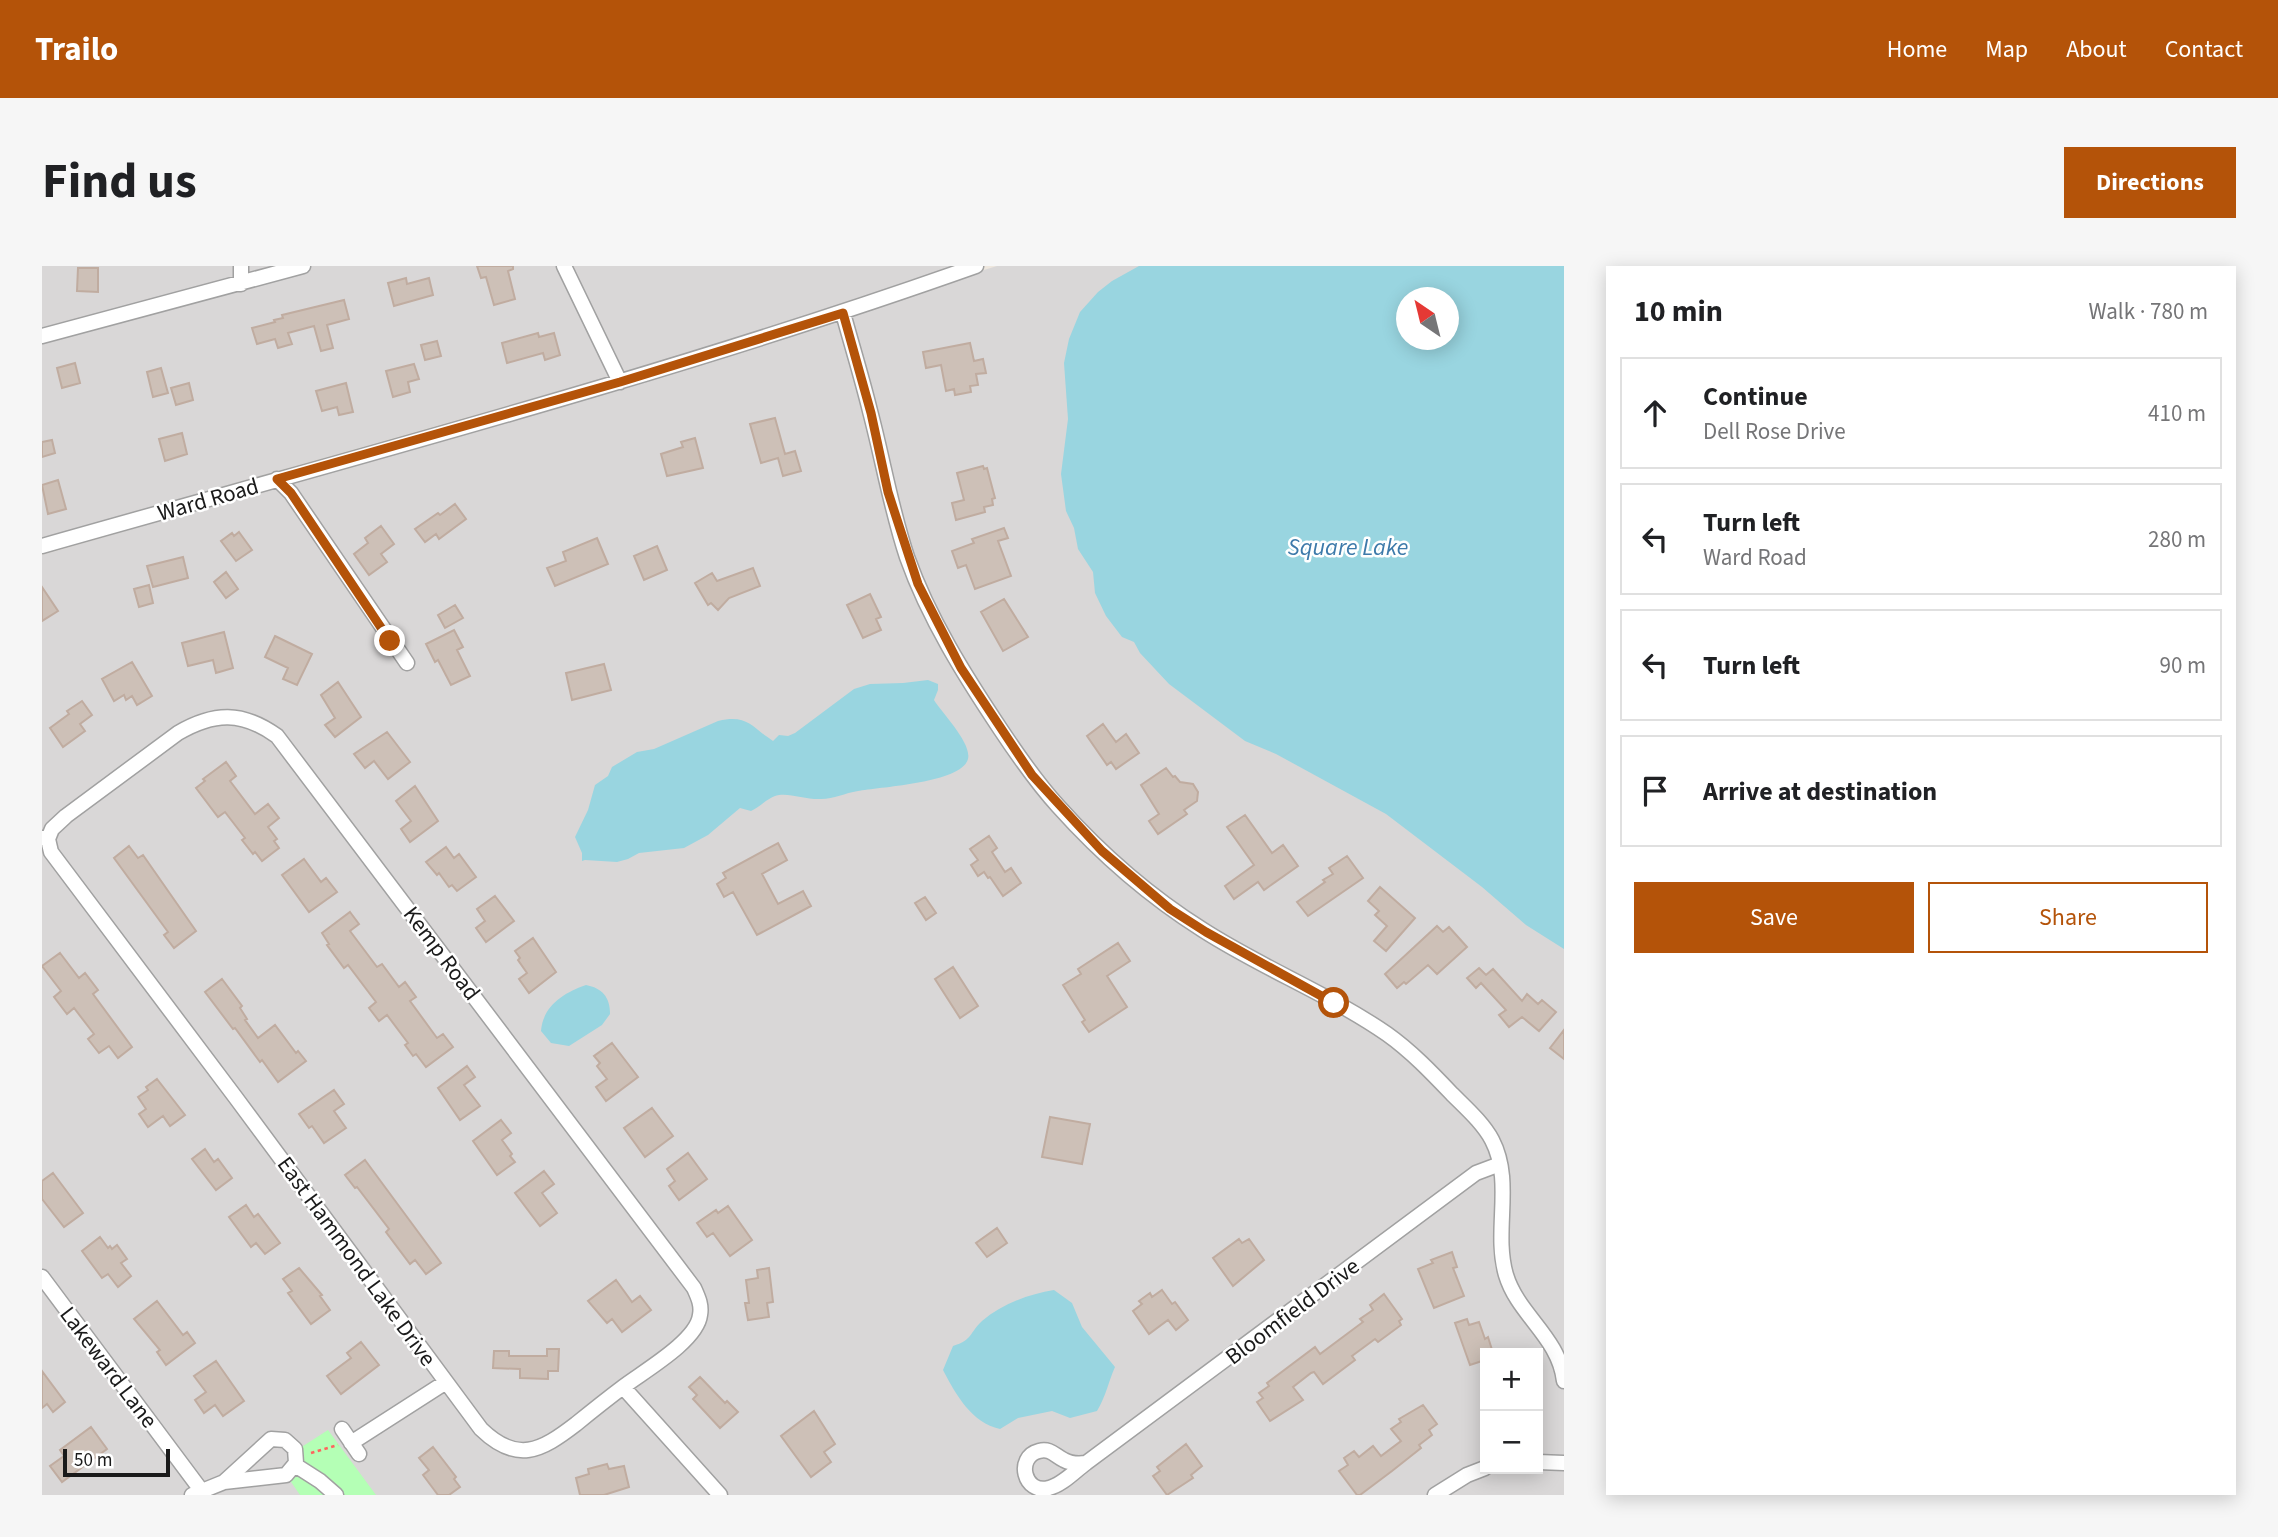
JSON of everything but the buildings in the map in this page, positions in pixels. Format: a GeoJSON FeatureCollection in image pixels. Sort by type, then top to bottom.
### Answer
{"type":"FeatureCollection","features":[{"type":"Feature","properties":{"kind":"street"},"geometry":{"type":"LineString","coordinates":[[241,266],[241,284]]}},
{"type":"Feature","properties":{"kind":"street"},"geometry":{"type":"LineString","coordinates":[[42,326],[42,336],[303,266]]}},
{"type":"Feature","properties":{"kind":"street"},"geometry":{"type":"LineString","coordinates":[[564,266],[620,382]]}},
{"type":"Feature","properties":{"kind":"street","name":"Ward Road"},"geometry":{"type":"LineString","coordinates":[[42,545],[620,382],[843,313],[975,266]]}},
{"type":"Feature","properties":{"kind":"street"},"geometry":{"type":"LineString","coordinates":[[843,313],[871,413],[888,492],[918,584],[961,668],[1032,775],[1102,851],[1170,909],[1206,932],[1362,1018],[1406,1050],[1486,1131],[1493,1142],[1500,1164],[1506,1275],[1518,1300],[1556,1351],[1564,1381]]}},
{"type":"Feature","properties":{"kind":"street"},"geometry":{"type":"LineString","coordinates":[[277,479],[291,493],[407,663]]}},
{"type":"Feature","properties":{"kind":"street","name":"Kemp Road"},"geometry":{"type":"LineString","coordinates":[[45,839],[66,816],[178,733],[197,722],[230,717],[249,720],[277,736],[694,1288],[701,1307],[700,1317],[692,1334],[623,1387]]}},
{"type":"Feature","properties":{"kind":"street","name":"East Hammond Lake Drive"},"geometry":{"type":"LineString","coordinates":[[45,839],[51,852],[481,1429],[492,1440],[502,1446],[523,1451],[533,1450],[554,1439],[623,1387]]}},
{"type":"Feature","properties":{"kind":"street","name":"Bloomfield Drive"},"geometry":{"type":"LineString","coordinates":[[1086,1463],[1476,1172],[1500,1164]]}},
{"type":"Feature","properties":{"kind":"street","name":"Lakeward Lane"},"geometry":{"type":"LineString","coordinates":[[42,1277],[197,1493]]}},
{"type":"Feature","properties":{"kind":"street"},"geometry":{"type":"LineString","coordinates":[[342,1429],[355,1448],[446,1382]]}},
{"type":"Feature","properties":{"kind":"street"},"geometry":{"type":"LineString","coordinates":[[623,1387],[720,1495]]}},
{"type":"Feature","properties":{"kind":"street"},"geometry":{"type":"LineString","coordinates":[[223,1482],[271,1439],[280,1438],[288,1441],[295,1449],[296,1461],[336,1495]]}},
{"type":"Feature","properties":{"kind":"street"},"geometry":{"type":"LineString","coordinates":[[197,1493],[223,1482],[283,1476],[296,1461]]}},
{"type":"Feature","properties":{"kind":"street"},"geometry":{"type":"LineString","coordinates":[[1543,1462],[1564,1462]]}},
{"type":"Feature","properties":{"kind":"street"},"geometry":{"type":"LineString","coordinates":[[1435,1495],[1480,1470]]}},
{"type":"Feature","properties":{"kind":"path"},"geometry":{"type":"LineString","coordinates":[[296,1461],[332,1446],[355,1448]]}},
{"type":"Feature","properties":{"kind":"shaded area"},"geometry":{"type":"Polygon","coordinates":[[[42,266],[958,266],[665,361],[42,538],[42,266]]]}},
{"type":"Feature","properties":{"kind":"shaded area"},"geometry":{"type":"Polygon","coordinates":[[[997,266],[1489,266],[1459,289],[1459,287],[1396,287],[1396,350],[1410,350],[1564,782],[1564,1495],[42,1495],[42,555],[261,492],[997,266]]]}},
{"type":"Feature","properties":{"kind":"green space"},"geometry":{"type":"Polygon","coordinates":[[[328,1430],[376,1495],[300,1495],[289,1479],[301,1466],[300,1448],[328,1430]]]}},
{"type":"Feature","properties":{"kind":"water","name":"Square Lake"},"geometry":{"type":"Polygon","coordinates":[[[1139,266],[1564,266],[1564,949],[1526,925],[1482,887],[1386,814],[1276,754],[1245,741],[1169,684],[1140,653],[1134,642],[1122,637],[1106,616],[1095,593],[1093,572],[1078,549],[1074,528],[1066,511],[1061,474],[1068,419],[1064,363],[1069,339],[1080,312],[1098,292],[1139,266]]]}},
{"type":"Feature","properties":{"kind":"water"},"geometry":{"type":"Polygon","coordinates":[[[928,680],[938,684],[934,700],[961,737],[968,752],[968,759],[962,767],[951,774],[826,799],[779,795],[751,811],[740,808],[708,835],[684,848],[639,853],[617,862],[582,861],[582,853],[575,837],[588,810],[595,785],[608,776],[612,767],[637,752],[654,749],[728,719],[748,723],[773,741],[779,735],[788,736],[795,733],[854,689],[870,684],[928,680]]]}},
{"type":"Feature","properties":{"kind":"water"},"geometry":{"type":"Polygon","coordinates":[[[586,985],[604,994],[610,1014],[602,1025],[569,1046],[551,1043],[541,1031],[546,1014],[562,996],[586,985]]]}},
{"type":"Feature","properties":{"kind":"water"},"geometry":{"type":"Polygon","coordinates":[[[1054,1290],[1072,1303],[1082,1327],[1115,1367],[1103,1400],[1097,1411],[1070,1418],[1052,1411],[1018,1418],[1000,1429],[990,1426],[966,1407],[943,1370],[953,1346],[968,1339],[982,1321],[1007,1305],[1054,1290]]]}},
{"type":"Feature","properties":{"kind":"route"},"geometry":{"type":"LineString","coordinates":[[390,641],[291,493],[277,479],[620,382],[843,313],[871,413],[888,492],[918,584],[961,668],[1032,775],[1102,851],[1170,909],[1334,1003]]}}]}
